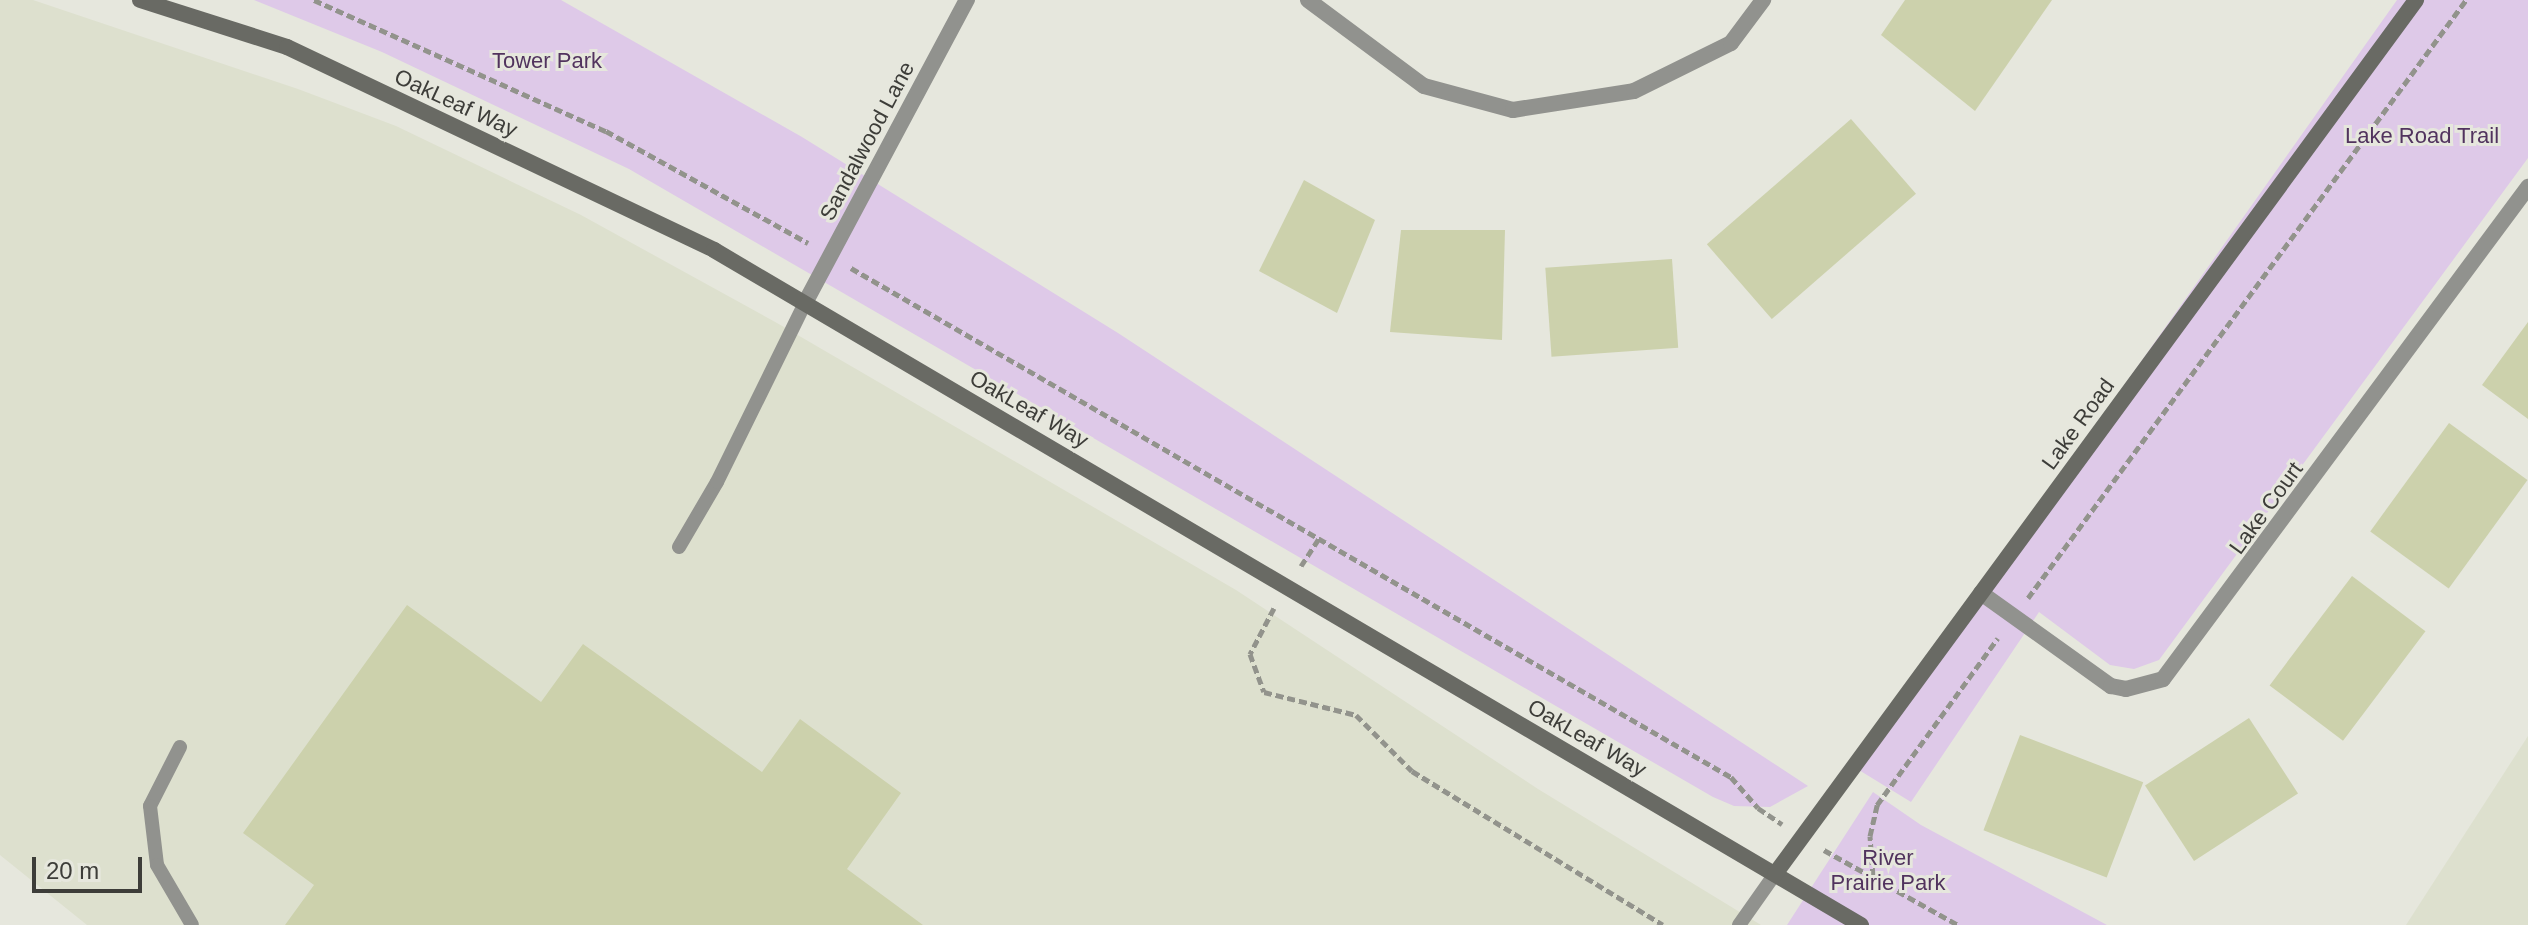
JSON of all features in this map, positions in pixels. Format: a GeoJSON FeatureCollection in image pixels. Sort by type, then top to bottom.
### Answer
{"type":"FeatureCollection","features":[{"type":"Feature","properties":{"kind":"street","name":"OakLeaf Way"},"geometry":{"type":"LineString","coordinates":[[140,0],[287,47],[714,250],[1861,925]]}},
{"type":"Feature","properties":{"kind":"street","name":"Sandalwood Lane"},"geometry":{"type":"LineString","coordinates":[[805,303],[967,0]]}},
{"type":"Feature","properties":{"kind":"street"},"geometry":{"type":"LineString","coordinates":[[1308,0],[1424,86],[1513,110],[1634,91],[1731,43],[1763,0]]}},
{"type":"Feature","properties":{"kind":"street","name":"Lake Road"},"geometry":{"type":"LineString","coordinates":[[1775,874],[2416,0]]}},
{"type":"Feature","properties":{"kind":"street","name":"Lake Court"},"geometry":{"type":"LineString","coordinates":[[1981,593],[2111,686],[2145,685],[2169,674],[2528,187]]}},
{"type":"Feature","properties":{"kind":"lane"},"geometry":{"type":"LineString","coordinates":[[679,547],[717,482],[805,303]]}},
{"type":"Feature","properties":{"kind":"lane"},"geometry":{"type":"LineString","coordinates":[[180,747],[150,806],[157,865],[192,925]]}},
{"type":"Feature","properties":{"kind":"lane"},"geometry":{"type":"LineString","coordinates":[[1739,925],[1775,874]]}},
{"type":"Feature","properties":{"kind":"path"},"geometry":{"type":"LineString","coordinates":[[314,0],[606,131],[715,187],[1731,777],[1758,808],[1803,838],[1958,925]]}},
{"type":"Feature","properties":{"kind":"path"},"geometry":{"type":"LineString","coordinates":[[1873,877],[1870,836],[1877,805],[2466,0]]}},
{"type":"Feature","properties":{"kind":"path"},"geometry":{"type":"LineString","coordinates":[[1268,618],[1250,654],[1264,692],[1356,715],[1412,771],[1663,925]]}},
{"type":"Feature","properties":{"kind":"shaded area"},"geometry":{"type":"Polygon","coordinates":[[[0,0],[33,0],[298,89],[396,126],[581,215],[777,323],[1236,590],[1538,789],[1761,925],[87,925],[0,855],[0,0]]]}},
{"type":"Feature","properties":{"kind":"shaded area"},"geometry":{"type":"Polygon","coordinates":[[[2528,736],[2528,925],[2406,925],[2528,736]]]}},
{"type":"Feature","properties":{"kind":"green space","name":"Tower Park"},"geometry":{"type":"Polygon","coordinates":[[[254,0],[561,0],[802,137],[1118,333],[1808,786],[1770,807],[1734,806],[1713,797],[629,169],[382,52],[254,0]]]}},
{"type":"Feature","properties":{"kind":"green space","name":"Lake Road Trail"},"geometry":{"type":"Polygon","coordinates":[[[2397,0],[2528,0],[2528,158],[2159,660],[2134,669],[2110,665],[2039,612],[1911,802],[1854,767],[2397,0]]]}},
{"type":"Feature","properties":{"kind":"green space","name":"River Prairie Park"},"geometry":{"type":"Polygon","coordinates":[[[1873,792],[1921,825],[2107,925],[1787,925],[1873,792]]]}},
{"type":"Feature","properties":{"kind":"building"},"geometry":{"type":"Polygon","coordinates":[[[1905,0],[2052,0],[1975,111],[1881,35],[1905,0]]]}},
{"type":"Feature","properties":{"kind":"building"},"geometry":{"type":"Polygon","coordinates":[[[1851,119],[1916,194],[1772,319],[1707,244],[1851,119]]]}},
{"type":"Feature","properties":{"kind":"building"},"geometry":{"type":"Polygon","coordinates":[[[1304,180],[1375,220],[1337,313],[1259,271],[1304,180]]]}},
{"type":"Feature","properties":{"kind":"building"},"geometry":{"type":"Polygon","coordinates":[[[1401,230],[1505,230],[1502,340],[1390,332],[1401,230]]]}},
{"type":"Feature","properties":{"kind":"building"},"geometry":{"type":"Polygon","coordinates":[[[1672,259],[1678,348],[1552,357],[1545,268],[1672,259]]]}},
{"type":"Feature","properties":{"kind":"building"},"geometry":{"type":"Polygon","coordinates":[[[2528,322],[2528,419],[2482,385],[2528,322]]]}},
{"type":"Feature","properties":{"kind":"building"},"geometry":{"type":"Polygon","coordinates":[[[2449,423],[2527,480],[2449,588],[2370,531],[2449,423]]]}},
{"type":"Feature","properties":{"kind":"building"},"geometry":{"type":"Polygon","coordinates":[[[2352,576],[2425,631],[2343,741],[2270,685],[2352,576]]]}},
{"type":"Feature","properties":{"kind":"building"},"geometry":{"type":"Polygon","coordinates":[[[407,605],[541,702],[583,644],[762,772],[800,719],[901,793],[847,869],[923,925],[285,925],[314,885],[243,833],[407,605]]]}},
{"type":"Feature","properties":{"kind":"building"},"geometry":{"type":"Polygon","coordinates":[[[2249,718],[2298,793],[2194,861],[2145,786],[2249,718]]]}},
{"type":"Feature","properties":{"kind":"building"},"geometry":{"type":"Polygon","coordinates":[[[2020,735],[2143,782],[2107,878],[1983,830],[2020,735]]]}}]}
